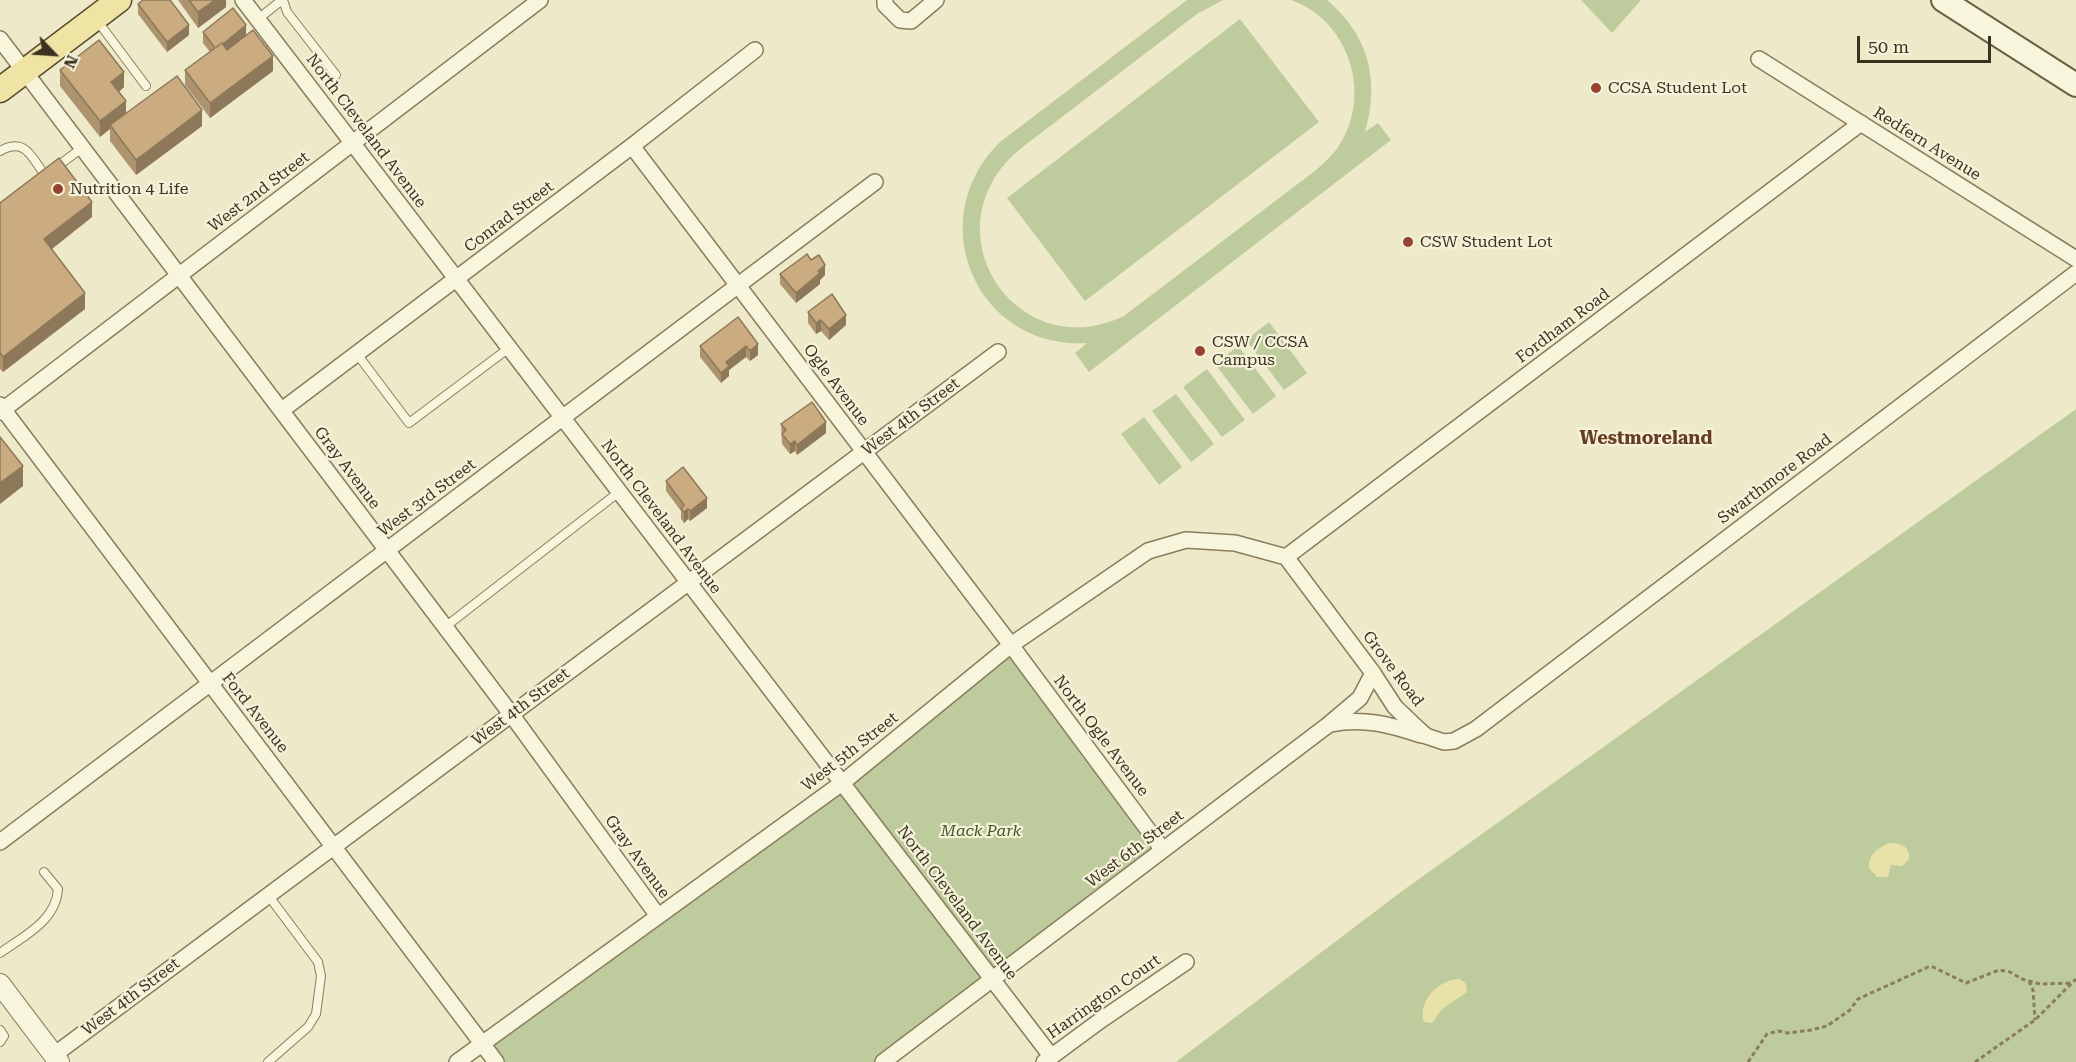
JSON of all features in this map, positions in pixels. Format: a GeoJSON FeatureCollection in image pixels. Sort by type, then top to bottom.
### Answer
{"type":"FeatureCollection","features":[{"type":"Feature","properties":{"kind":"main road"},"geometry":{"type":"LineString","coordinates":[[0,90],[119,0]]}},
{"type":"Feature","properties":{"kind":"main road"},"geometry":{"type":"LineString","coordinates":[[1943,0],[2076,85]]}},
{"type":"Feature","properties":{"kind":"street","name":"North Cleveland Avenue"},"geometry":{"type":"LineString","coordinates":[[243,0],[992,979],[1048,1059]]}},
{"type":"Feature","properties":{"kind":"street","name":"West 2nd Street"},"geometry":{"type":"LineString","coordinates":[[1,409],[354,143],[522,5],[540,0]]}},
{"type":"Feature","properties":{"kind":"street"},"geometry":{"type":"LineString","coordinates":[[885,0],[885,5],[900,20],[911,21],[936,0]]}},
{"type":"Feature","properties":{"kind":"street","name":"Gray Avenue"},"geometry":{"type":"LineString","coordinates":[[0,39],[511,714],[658,916]]}},
{"type":"Feature","properties":{"kind":"street","name":"Conrad Street"},"geometry":{"type":"LineString","coordinates":[[282,410],[457,280],[755,50]]}},
{"type":"Feature","properties":{"kind":"street","name":"Redfern Avenue"},"geometry":{"type":"LineString","coordinates":[[1759,59],[2076,259]]}},
{"type":"Feature","properties":{"kind":"street","name":"Fordham Road"},"geometry":{"type":"LineString","coordinates":[[1286,557],[1861,123]]}},
{"type":"Feature","properties":{"kind":"street","name":"Ogle Avenue"},"geometry":{"type":"LineString","coordinates":[[632,146],[1011,645]]}},
{"type":"Feature","properties":{"kind":"street","name":"West 3rd Street"},"geometry":{"type":"LineString","coordinates":[[0,842],[875,182]]}},
{"type":"Feature","properties":{"kind":"street","name":"Swarthmore Road"},"geometry":{"type":"LineString","coordinates":[[1426,736],[1437,741],[1454,741],[1476,729],[2076,273]]}},
{"type":"Feature","properties":{"kind":"street","name":"West 4th Street"},"geometry":{"type":"LineString","coordinates":[[52,1060],[268,895],[998,352]]}},
{"type":"Feature","properties":{"kind":"street","name":"Ford Avenue"},"geometry":{"type":"LineString","coordinates":[[1,409],[496,1062]]}},
{"type":"Feature","properties":{"kind":"street","name":"West 5th Street"},"geometry":{"type":"LineString","coordinates":[[457,1062],[842,783],[1011,645],[1148,551],[1186,540],[1235,543],[1286,557]]}},
{"type":"Feature","properties":{"kind":"street","name":"Grove Road"},"geometry":{"type":"LineString","coordinates":[[1286,557],[1373,673],[1395,707],[1426,736]]}},
{"type":"Feature","properties":{"kind":"street","name":"North Ogle Avenue"},"geometry":{"type":"LineString","coordinates":[[1011,645],[1163,850]]}},
{"type":"Feature","properties":{"kind":"street"},"geometry":{"type":"LineString","coordinates":[[1328,725],[1360,698],[1373,673]]}},
{"type":"Feature","properties":{"kind":"street","name":"West 6th Street"},"geometry":{"type":"LineString","coordinates":[[883,1062],[1328,725],[1348,720],[1372,721],[1426,736]]}},
{"type":"Feature","properties":{"kind":"street","name":"Harrington Court"},"geometry":{"type":"LineString","coordinates":[[1048,1059],[1186,962]]}},
{"type":"Feature","properties":{"kind":"street"},"geometry":{"type":"LineString","coordinates":[[0,984],[52,1060]]}},
{"type":"Feature","properties":{"kind":"lane"},"geometry":{"type":"LineString","coordinates":[[258,19],[282,0],[287,12],[336,75]]}},
{"type":"Feature","properties":{"kind":"lane"},"geometry":{"type":"LineString","coordinates":[[95,18],[146,86]]}},
{"type":"Feature","properties":{"kind":"lane"},"geometry":{"type":"LineString","coordinates":[[0,151],[12,145],[19,145],[27,151],[45,175]]}},
{"type":"Feature","properties":{"kind":"lane"},"geometry":{"type":"LineString","coordinates":[[36,182],[82,148]]}},
{"type":"Feature","properties":{"kind":"lane"},"geometry":{"type":"LineString","coordinates":[[357,354],[409,423],[509,348]]}},
{"type":"Feature","properties":{"kind":"lane"},"geometry":{"type":"LineString","coordinates":[[445,627],[620,492]]}},
{"type":"Feature","properties":{"kind":"lane"},"geometry":{"type":"LineString","coordinates":[[0,953],[49,917],[57,902],[58,889],[44,872]]}},
{"type":"Feature","properties":{"kind":"lane"},"geometry":{"type":"LineString","coordinates":[[268,895],[318,962],[321,976],[316,1014],[308,1028],[268,1062]]}},
{"type":"Feature","properties":{"kind":"lane"},"geometry":{"type":"LineString","coordinates":[[0,1030],[4,1036],[0,1042]]}},
{"type":"Feature","properties":{"kind":"path"},"geometry":{"type":"LineString","coordinates":[[1748,1062],[1767,1034],[1778,1031],[1788,1033],[1811,1030],[1827,1026],[1850,1010],[1858,999],[1928,967],[1933,967],[1966,982],[1999,970],[2010,972],[2029,981],[2047,984],[2072,983]]}},
{"type":"Feature","properties":{"kind":"path"},"geometry":{"type":"LineString","coordinates":[[1976,1062],[2035,1020],[2076,979]]}},
{"type":"Feature","properties":{"kind":"path"},"geometry":{"type":"LineString","coordinates":[[2029,981],[2033,990],[2035,1020]]}},
{"type":"Feature","properties":{"kind":"green space"},"geometry":{"type":"Polygon","coordinates":[[[1187,0],[1223,0],[1197,14],[1020,149],[993,181],[981,216],[982,250],[996,282],[1018,307],[1048,323],[1084,327],[1124,316],[1316,170],[1334,153],[1347,130],[1353,108],[1354,86],[1350,64],[1342,43],[1329,25],[1312,10],[1291,0],[1327,0],[1353,28],[1367,60],[1371,77],[1371,95],[1365,132],[1378,123],[1391,140],[1089,372],[1075,353],[1087,343],[1048,340],[1015,325],[990,303],[972,274],[964,241],[965,207],[977,173],[1000,142],[1187,0]]]}},
{"type":"Feature","properties":{"kind":"green space"},"geometry":{"type":"Polygon","coordinates":[[[1581,0],[1641,0],[1612,33],[1581,0]]]}},
{"type":"Feature","properties":{"kind":"green space"},"geometry":{"type":"Polygon","coordinates":[[[1240,19],[1319,122],[1085,301],[1007,198],[1240,19]]]}},
{"type":"Feature","properties":{"kind":"green space"},"geometry":{"type":"Polygon","coordinates":[[[1269,322],[1307,373],[1284,390],[1246,340],[1269,322]]]}},
{"type":"Feature","properties":{"kind":"green space"},"geometry":{"type":"Polygon","coordinates":[[[1238,346],[1276,396],[1253,414],[1215,364],[1238,346]]]}},
{"type":"Feature","properties":{"kind":"green space"},"geometry":{"type":"Polygon","coordinates":[[[1207,369],[1245,420],[1222,437],[1183,387],[1207,369]]]}},
{"type":"Feature","properties":{"kind":"green space"},"geometry":{"type":"Polygon","coordinates":[[[1176,394],[1214,444],[1191,462],[1152,411],[1176,394]]]}},
{"type":"Feature","properties":{"kind":"green space"},"geometry":{"type":"Polygon","coordinates":[[[2076,409],[2076,1062],[1176,1062],[1405,889],[2076,409]]]}},
{"type":"Feature","properties":{"kind":"green space"},"geometry":{"type":"Polygon","coordinates":[[[1144,417],[1182,467],[1159,485],[1121,434],[1144,417]]]}},
{"type":"Feature","properties":{"kind":"green space","name":"Mack Park"},"geometry":{"type":"Polygon","coordinates":[[[1011,645],[1163,850],[883,1062],[496,1062],[482,1043],[842,783],[1011,645]]]}},
{"type":"Feature","properties":{"kind":"sand"},"geometry":{"type":"Polygon","coordinates":[[[1889,843],[1904,846],[1908,851],[1909,859],[1902,866],[1891,865],[1888,877],[1877,877],[1869,868],[1870,859],[1889,843]]]}},
{"type":"Feature","properties":{"kind":"sand"},"geometry":{"type":"Polygon","coordinates":[[[1460,979],[1466,984],[1467,992],[1442,1009],[1432,1023],[1424,1022],[1424,1006],[1432,992],[1445,983],[1460,979]]]}},
{"type":"Feature","properties":{"kind":"building"},"geometry":{"type":"Polygon","coordinates":[[[143,0],[170,0],[189,25],[167,42],[138,4],[143,0]]]}},
{"type":"Feature","properties":{"kind":"building"},"geometry":{"type":"Polygon","coordinates":[[[189,0],[215,0],[198,12],[189,0]]]}},
{"type":"Feature","properties":{"kind":"building"},"geometry":{"type":"Polygon","coordinates":[[[233,8],[246,25],[215,48],[203,32],[233,8]]]}},
{"type":"Feature","properties":{"kind":"building"},"geometry":{"type":"Polygon","coordinates":[[[253,30],[273,56],[210,103],[185,70],[222,43],[227,50],[253,30]]]}},
{"type":"Feature","properties":{"kind":"building"},"geometry":{"type":"Polygon","coordinates":[[[99,40],[124,72],[111,82],[126,101],[100,121],[60,70],[99,40]]]}},
{"type":"Feature","properties":{"kind":"building"},"geometry":{"type":"Polygon","coordinates":[[[177,76],[202,110],[136,160],[110,125],[177,76]]]}},
{"type":"Feature","properties":{"kind":"building"},"geometry":{"type":"Polygon","coordinates":[[[59,158],[92,202],[44,239],[85,293],[3,357],[0,353],[0,203],[59,158]]]}},
{"type":"Feature","properties":{"kind":"building"},"geometry":{"type":"Polygon","coordinates":[[[807,254],[811,260],[819,255],[825,265],[818,271],[820,273],[796,293],[780,274],[807,254]]]}},
{"type":"Feature","properties":{"kind":"building"},"geometry":{"type":"Polygon","coordinates":[[[832,294],[846,315],[829,329],[821,320],[816,323],[808,312],[832,294]]]}},
{"type":"Feature","properties":{"kind":"building"},"geometry":{"type":"Polygon","coordinates":[[[738,317],[758,344],[750,351],[746,346],[726,362],[729,366],[721,373],[700,346],[738,317]]]}},
{"type":"Feature","properties":{"kind":"building"},"geometry":{"type":"Polygon","coordinates":[[[812,402],[826,422],[797,445],[795,441],[790,444],[782,434],[786,430],[781,424],[812,402]]]}},
{"type":"Feature","properties":{"kind":"building"},"geometry":{"type":"Polygon","coordinates":[[[0,437],[23,466],[0,483],[0,437]]]}},
{"type":"Feature","properties":{"kind":"building"},"geometry":{"type":"Polygon","coordinates":[[[683,467],[707,498],[690,511],[688,509],[684,512],[681,509],[684,505],[666,481],[683,467]]]}},
{"type":"Feature","properties":{"kind":"place","name":"CCSA Student Lot"},"geometry":{"type":"Point","coordinates":[1596,88]}},
{"type":"Feature","properties":{"kind":"place","name":"Nutrition 4 Life"},"geometry":{"type":"Point","coordinates":[58,189]}},
{"type":"Feature","properties":{"kind":"place","name":"CSW Student Lot"},"geometry":{"type":"Point","coordinates":[1408,242]}},
{"type":"Feature","properties":{"kind":"place","name":"CSW / CCSA Campus"},"geometry":{"type":"Point","coordinates":[1200,351]}},
{"type":"Feature","properties":{"kind":"district","name":"Westmoreland"},"geometry":{"type":"Point","coordinates":[1646,439]}}]}
